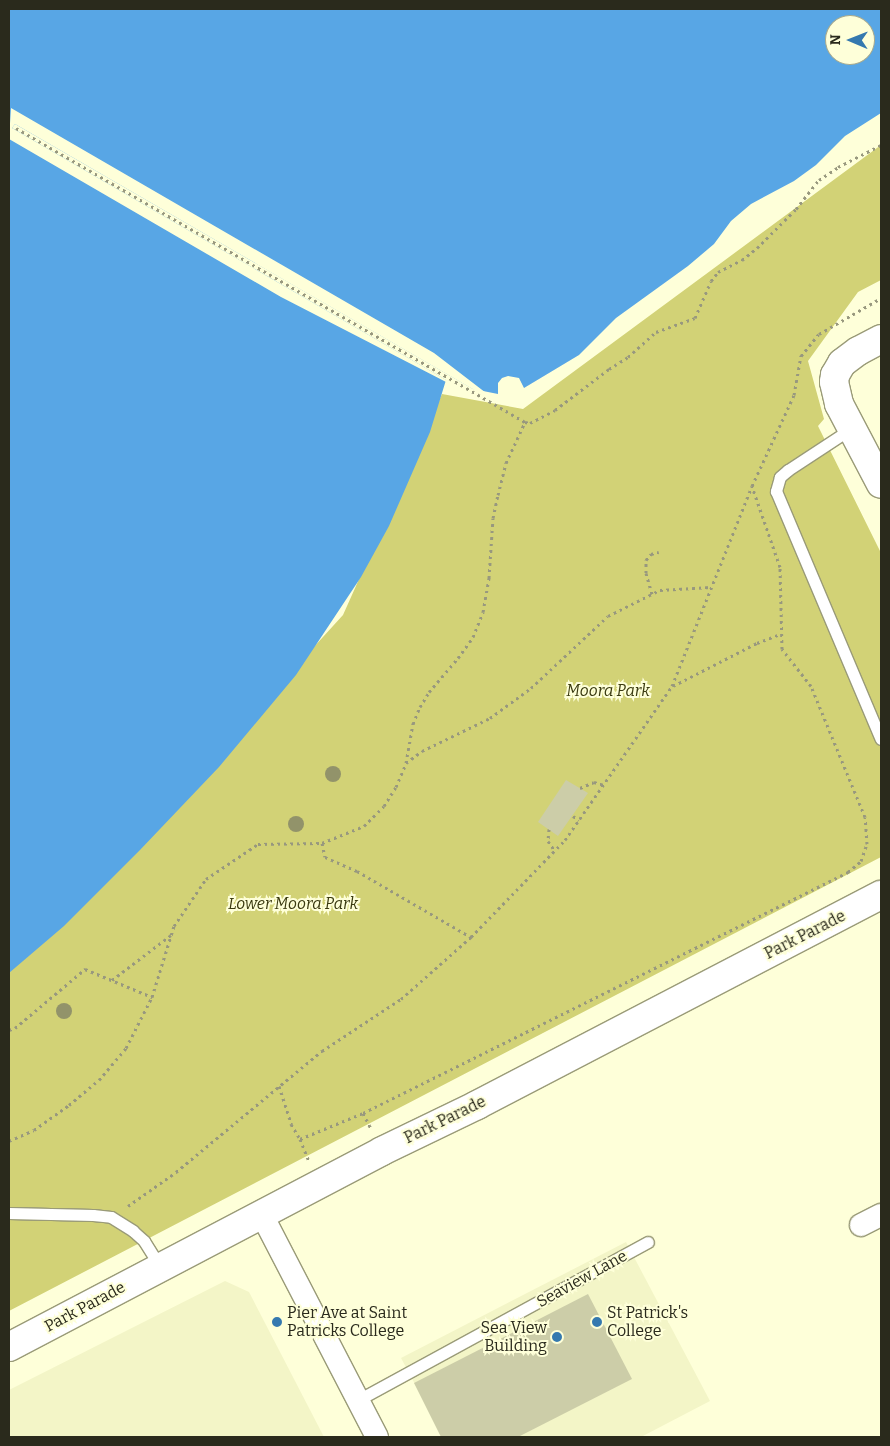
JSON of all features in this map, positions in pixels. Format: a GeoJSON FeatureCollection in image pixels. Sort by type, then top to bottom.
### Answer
{"type":"FeatureCollection","features":[{"type":"Feature","properties":{"kind":"street"},"geometry":{"type":"LineString","coordinates":[[881,339],[849,357],[842,363],[835,374],[836,396],[881,484]]}},
{"type":"Feature","properties":{"kind":"street","name":"Park Parade"},"geometry":{"type":"LineString","coordinates":[[9,1347],[382,1151],[477,1105],[881,895]]}},
{"type":"Feature","properties":{"kind":"street"},"geometry":{"type":"LineString","coordinates":[[262,1215],[377,1437]]}},
{"type":"Feature","properties":{"kind":"street"},"geometry":{"type":"LineString","coordinates":[[861,1225],[881,1215]]}},
{"type":"Feature","properties":{"kind":"lane"},"geometry":{"type":"LineString","coordinates":[[852,428],[788,470],[780,477],[776,490],[881,739]]}},
{"type":"Feature","properties":{"kind":"lane"},"geometry":{"type":"LineString","coordinates":[[9,1213],[93,1214],[110,1218],[133,1231],[144,1241],[161,1268]]}},
{"type":"Feature","properties":{"kind":"lane","name":"Seaview Lane"},"geometry":{"type":"LineString","coordinates":[[358,1400],[648,1242]]}},
{"type":"Feature","properties":{"kind":"path"},"geometry":{"type":"LineString","coordinates":[[16,128],[525,422],[538,420],[555,410],[609,369],[628,358],[656,332],[695,318],[711,281],[718,272],[742,260],[757,248],[796,209],[819,180],[838,167],[881,145]]}},
{"type":"Feature","properties":{"kind":"path"},"geometry":{"type":"LineString","coordinates":[[110,1218],[176,1172],[322,1051],[401,999],[471,937],[555,850],[604,785],[672,686],[752,486],[794,395],[801,356],[819,334],[881,298]]}},
{"type":"Feature","properties":{"kind":"path"},"geometry":{"type":"LineString","coordinates":[[9,1141],[34,1130],[99,1080],[126,1048],[152,998],[174,926],[206,879],[258,844],[322,843],[364,826],[384,806],[396,787],[406,763],[413,724],[420,706],[468,644],[483,612],[490,578],[493,518],[498,495],[506,464],[525,422]]}},
{"type":"Feature","properties":{"kind":"path"},"geometry":{"type":"LineString","coordinates":[[278,1086],[291,1124],[300,1139],[363,1113],[848,872],[861,861],[867,844],[865,817],[811,686],[782,649],[780,567],[752,486]]}},
{"type":"Feature","properties":{"kind":"path"},"geometry":{"type":"LineString","coordinates":[[652,594],[646,573],[646,560],[651,554],[659,552]]}},
{"type":"Feature","properties":{"kind":"path"},"geometry":{"type":"LineString","coordinates":[[406,763],[422,750],[490,718],[531,688],[608,616],[660,590],[711,587]]}},
{"type":"Feature","properties":{"kind":"path"},"geometry":{"type":"LineString","coordinates":[[672,686],[757,643],[781,634]]}},
{"type":"Feature","properties":{"kind":"path"},"geometry":{"type":"LineString","coordinates":[[580,788],[594,782],[604,785]]}},
{"type":"Feature","properties":{"kind":"path"},"geometry":{"type":"LineString","coordinates":[[572,816],[579,820]]}},
{"type":"Feature","properties":{"kind":"path"},"geometry":{"type":"LineString","coordinates":[[548,829],[548,841],[555,850]]}},
{"type":"Feature","properties":{"kind":"path"},"geometry":{"type":"LineString","coordinates":[[322,843],[325,857],[357,871],[471,937]]}},
{"type":"Feature","properties":{"kind":"path"},"geometry":{"type":"LineString","coordinates":[[112,980],[172,935]]}},
{"type":"Feature","properties":{"kind":"path"},"geometry":{"type":"LineString","coordinates":[[9,1030],[15,1028],[85,969],[152,998]]}},
{"type":"Feature","properties":{"kind":"path"},"geometry":{"type":"LineString","coordinates":[[363,1113],[372,1132]]}},
{"type":"Feature","properties":{"kind":"shaded area","name":"St Patrick's College"},"geometry":{"type":"Polygon","coordinates":[[[626,1242],[710,1401],[641,1437],[443,1437],[401,1358],[626,1242]]]}},
{"type":"Feature","properties":{"kind":"shaded area"},"geometry":{"type":"Polygon","coordinates":[[[225,1281],[249,1292],[324,1437],[9,1437],[9,1390],[225,1281]]]}},
{"type":"Feature","properties":{"kind":"green space","name":"Moora Park"},"geometry":{"type":"Polygon","coordinates":[[[881,145],[881,280],[858,292],[808,361],[824,419],[818,426],[881,553],[881,857],[9,1311],[9,958],[152,825],[343,615],[442,394],[523,409],[881,145]]]}},
{"type":"Feature","properties":{"kind":"water"},"geometry":{"type":"Polygon","coordinates":[[[9,9],[881,9],[881,113],[845,136],[816,165],[794,181],[751,204],[731,221],[714,244],[688,266],[616,318],[579,355],[524,388],[519,378],[508,376],[502,378],[498,383],[498,394],[473,389],[15,124],[12,128],[446,380],[430,432],[389,526],[361,577],[296,675],[219,767],[64,926],[9,973],[9,9]]]}},
{"type":"Feature","properties":{"kind":"pier"},"geometry":{"type":"Polygon","coordinates":[[[11,108],[434,353],[490,396],[483,395],[15,124],[12,128],[448,381],[448,383],[281,297],[9,139],[11,108]]]}},
{"type":"Feature","properties":{"kind":"building"},"geometry":{"type":"Polygon","coordinates":[[[566,780],[588,793],[558,836],[538,822],[566,780]]]}},
{"type":"Feature","properties":{"kind":"building","name":"Sea View Building"},"geometry":{"type":"Polygon","coordinates":[[[588,1294],[632,1379],[518,1437],[441,1437],[414,1383],[588,1294]]]}},
{"type":"Feature","properties":{"kind":"place","name":"Pier Ave at Saint Patricks College"},"geometry":{"type":"Point","coordinates":[277,1322]}},
{"type":"Feature","properties":{"kind":"place","name":"St Patrick's College"},"geometry":{"type":"Point","coordinates":[597,1322]}},
{"type":"Feature","properties":{"kind":"place","name":"Sea View Building"},"geometry":{"type":"Point","coordinates":[557,1337]}},
{"type":"Feature","properties":{"kind":"park label","name":"Lower Moora Park"},"geometry":{"type":"Point","coordinates":[293,904]}}]}
